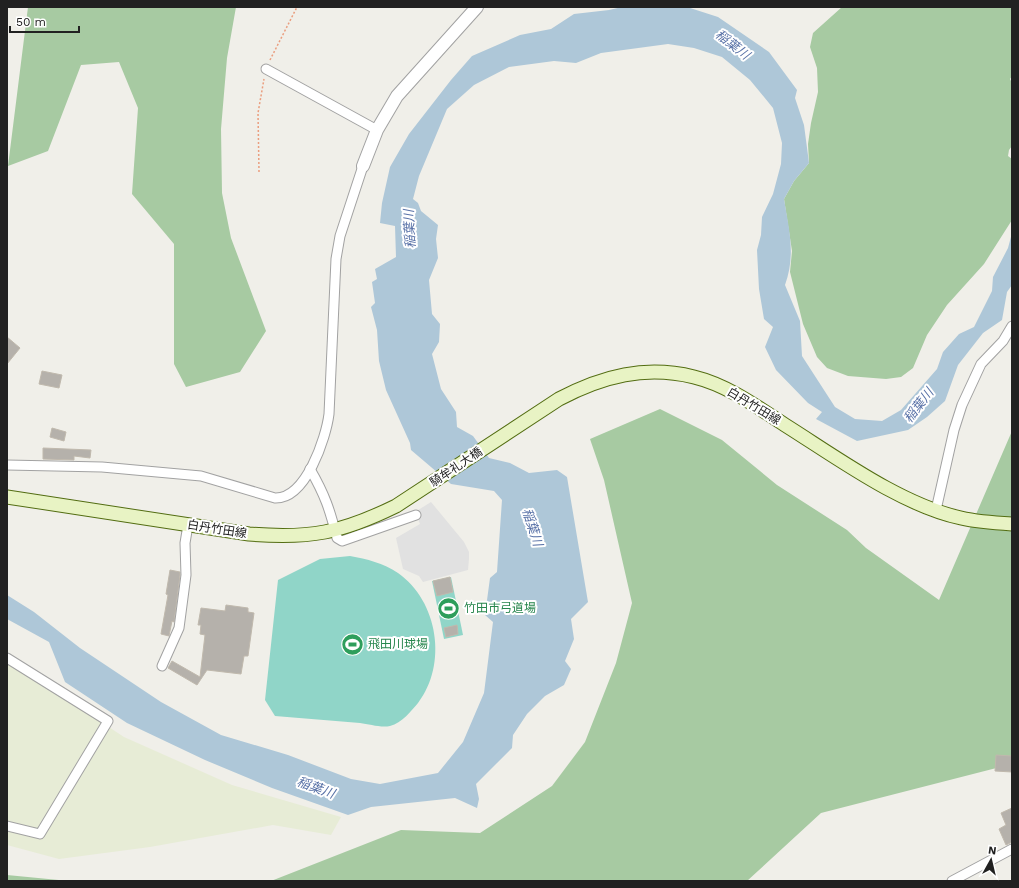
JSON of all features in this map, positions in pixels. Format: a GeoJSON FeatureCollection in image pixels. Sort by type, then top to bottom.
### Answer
{"type":"FeatureCollection","features":[{"type":"Feature","properties":{"kind":"main road","name":"白丹竹田線"},"geometry":{"type":"LineString","coordinates":[[492,443],[560,399],[594,382],[611,377],[643,372],[660,372],[693,377],[726,389],[871,479],[905,497],[960,518],[1012,524]]}},
{"type":"Feature","properties":{"kind":"main road","name":"騎牟礼大橋"},"geometry":{"type":"LineString","coordinates":[[419,491],[492,443]]}},
{"type":"Feature","properties":{"kind":"main road","name":"白丹竹田線"},"geometry":{"type":"LineString","coordinates":[[7,497],[188,525],[278,537],[308,536],[335,531],[372,518],[396,506],[419,491]]}},
{"type":"Feature","properties":{"kind":"street"},"geometry":{"type":"LineString","coordinates":[[7,466],[102,467],[201,476],[279,498],[295,490],[310,469],[326,436],[329,414],[336,259],[340,236],[363,166],[377,130],[396,96],[475,8]]}},
{"type":"Feature","properties":{"kind":"street"},"geometry":{"type":"LineString","coordinates":[[266,69],[377,130]]}},
{"type":"Feature","properties":{"kind":"street"},"geometry":{"type":"LineString","coordinates":[[936,510],[954,430],[962,405],[981,364],[1003,341],[1012,326]]}},
{"type":"Feature","properties":{"kind":"street"},"geometry":{"type":"LineString","coordinates":[[310,469],[324,494],[334,521],[337,538],[348,540],[416,515]]}},
{"type":"Feature","properties":{"kind":"street"},"geometry":{"type":"LineString","coordinates":[[162,666],[179,628],[186,575],[185,543],[188,525]]}},
{"type":"Feature","properties":{"kind":"street"},"geometry":{"type":"LineString","coordinates":[[7,658],[108,721],[40,834],[7,826]]}},
{"type":"Feature","properties":{"kind":"street"},"geometry":{"type":"LineString","coordinates":[[952,881],[1012,849]]}},
{"type":"Feature","properties":{"kind":"path"},"geometry":{"type":"LineString","coordinates":[[259,172],[257,152],[258,113],[266,69],[298,7]]}},
{"type":"Feature","properties":{"kind":"green space"},"geometry":{"type":"Polygon","coordinates":[[[28,7],[236,7],[227,58],[221,129],[222,193],[231,238],[266,331],[240,372],[186,387],[174,364],[174,244],[132,194],[138,108],[119,62],[81,65],[48,151],[8,166],[28,7]]]}},
{"type":"Feature","properties":{"kind":"green space"},"geometry":{"type":"Polygon","coordinates":[[[842,7],[1012,7],[1012,76],[1010,79],[1012,83],[1012,146],[1009,150],[1008,156],[1012,159],[1012,220],[984,264],[947,305],[927,335],[913,368],[901,377],[886,379],[848,376],[827,368],[817,357],[803,324],[790,272],[792,251],[784,199],[794,181],[809,163],[808,144],[818,92],[817,68],[810,47],[813,33],[842,7]]]}},
{"type":"Feature","properties":{"kind":"green space"},"geometry":{"type":"Polygon","coordinates":[[[660,409],[722,440],[777,485],[847,530],[866,548],[939,600],[1012,431],[1012,764],[821,813],[747,881],[271,881],[401,830],[480,833],[552,786],[585,742],[616,663],[632,603],[604,480],[590,439],[660,409]]]}},
{"type":"Feature","properties":{"kind":"green space"},"geometry":{"type":"Polygon","coordinates":[[[7,660],[124,737],[232,785],[341,817],[331,835],[273,825],[150,847],[59,859],[7,845],[7,660]]]}},
{"type":"Feature","properties":{"kind":"green space"},"geometry":{"type":"Polygon","coordinates":[[[7,875],[69,881],[7,881],[7,875]]]}},
{"type":"Feature","properties":{"kind":"shaded area"},"geometry":{"type":"Polygon","coordinates":[[[431,502],[464,542],[469,552],[468,570],[423,582],[419,576],[403,569],[396,538],[420,524],[415,512],[431,502]]]}},
{"type":"Feature","properties":{"kind":"shaded area","name":"飛田川球場"},"geometry":{"type":"Polygon","coordinates":[[[350,556],[375,562],[398,573],[412,585],[422,600],[430,616],[434,634],[435,652],[433,670],[427,687],[418,703],[409,713],[402,720],[390,726],[275,716],[265,700],[278,580],[320,559],[350,556]]]}},
{"type":"Feature","properties":{"kind":"shaded area","name":"竹田市弓道場"},"geometry":{"type":"Polygon","coordinates":[[[451,577],[463,635],[444,639],[432,581],[451,577]]]}},
{"type":"Feature","properties":{"kind":"water","name":"稲葉川"},"geometry":{"type":"Polygon","coordinates":[[[622,7],[687,7],[718,17],[769,52],[797,90],[795,98],[804,125],[809,163],[794,181],[784,199],[791,253],[785,285],[800,321],[802,356],[835,407],[855,419],[882,421],[901,410],[937,369],[943,352],[959,334],[974,327],[992,291],[993,277],[1008,248],[1012,233],[1012,285],[1007,292],[1002,320],[983,333],[958,365],[945,401],[927,417],[908,430],[857,441],[816,419],[822,412],[808,403],[776,370],[765,347],[773,327],[764,319],[759,289],[757,250],[761,235],[762,217],[773,194],[781,164],[782,143],[773,108],[750,80],[722,57],[694,48],[668,44],[601,53],[576,63],[554,61],[509,67],[474,85],[447,109],[419,176],[413,199],[418,203],[421,211],[438,225],[436,239],[438,258],[429,280],[432,314],[440,324],[439,342],[432,354],[441,389],[456,412],[457,427],[473,436],[489,458],[510,463],[529,473],[557,470],[567,477],[588,602],[571,619],[574,639],[565,661],[571,669],[564,685],[545,696],[527,714],[513,735],[512,748],[476,784],[479,799],[477,808],[455,798],[371,807],[348,815],[272,788],[205,760],[127,723],[65,682],[49,642],[7,619],[7,595],[34,612],[80,648],[161,702],[221,735],[288,755],[351,779],[380,784],[438,773],[463,742],[484,693],[493,622],[485,615],[490,578],[497,572],[502,500],[494,491],[451,484],[411,450],[410,443],[386,390],[379,361],[377,330],[371,307],[375,303],[372,282],[377,279],[375,269],[396,257],[395,226],[380,223],[382,203],[390,167],[409,134],[451,80],[472,56],[520,35],[551,29],[574,14],[622,7]]]}},
{"type":"Feature","properties":{"kind":"building"},"geometry":{"type":"Polygon","coordinates":[[[7,337],[20,348],[7,364],[7,337]]]}},
{"type":"Feature","properties":{"kind":"building"},"geometry":{"type":"Polygon","coordinates":[[[42,371],[62,375],[59,388],[39,384],[42,371]]]}},
{"type":"Feature","properties":{"kind":"building"},"geometry":{"type":"Polygon","coordinates":[[[52,428],[66,432],[64,441],[50,437],[52,428]]]}},
{"type":"Feature","properties":{"kind":"building"},"geometry":{"type":"Polygon","coordinates":[[[43,448],[91,450],[90,458],[74,456],[74,460],[43,459],[43,448]]]}},
{"type":"Feature","properties":{"kind":"building"},"geometry":{"type":"Polygon","coordinates":[[[170,570],[180,572],[180,575],[174,622],[172,621],[169,636],[161,634],[168,595],[166,594],[170,570]]]}},
{"type":"Feature","properties":{"kind":"building"},"geometry":{"type":"Polygon","coordinates":[[[450,577],[453,592],[437,596],[433,581],[450,577]]]}},
{"type":"Feature","properties":{"kind":"building"},"geometry":{"type":"Polygon","coordinates":[[[226,605],[248,608],[248,612],[254,613],[248,656],[244,656],[241,674],[207,670],[197,685],[168,668],[172,661],[200,677],[205,635],[200,634],[201,625],[198,625],[201,608],[225,611],[226,605]]]}},
{"type":"Feature","properties":{"kind":"building"},"geometry":{"type":"Polygon","coordinates":[[[457,625],[458,634],[446,637],[444,628],[457,625]]]}},
{"type":"Feature","properties":{"kind":"building"},"geometry":{"type":"Polygon","coordinates":[[[996,755],[1012,756],[1012,772],[995,771],[996,755]]]}},
{"type":"Feature","properties":{"kind":"building"},"geometry":{"type":"Polygon","coordinates":[[[1012,808],[1012,842],[1006,845],[999,829],[1006,825],[1001,813],[1012,808]]]}},
{"type":"Feature","properties":{"kind":"place","name":"竹田市弓道場"},"geometry":{"type":"Point","coordinates":[448,608]}},
{"type":"Feature","properties":{"kind":"place","name":"飛田川球場"},"geometry":{"type":"Point","coordinates":[353,644]}}]}
